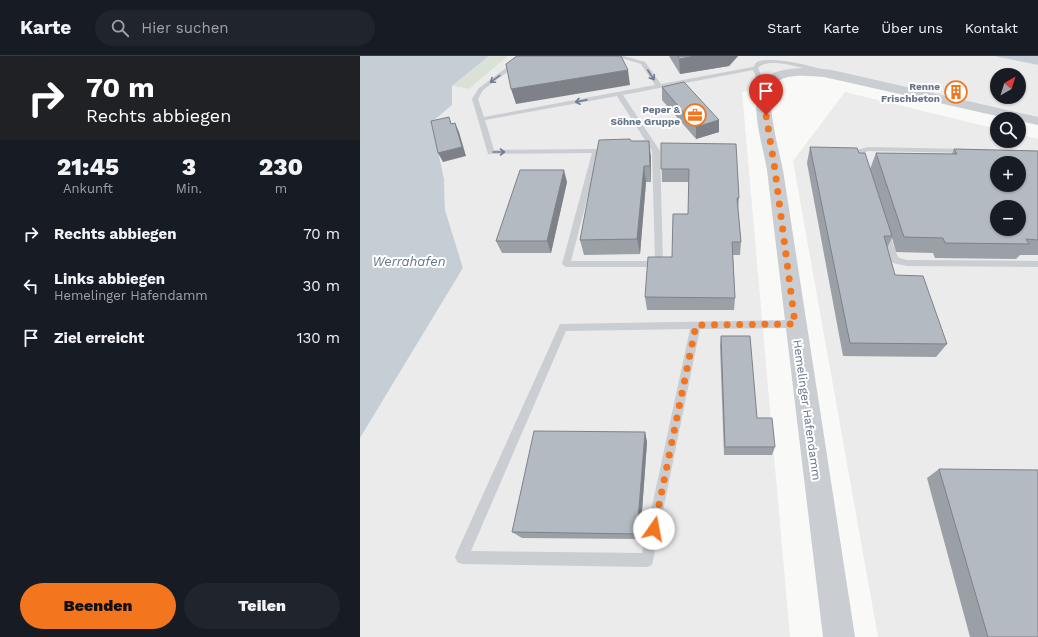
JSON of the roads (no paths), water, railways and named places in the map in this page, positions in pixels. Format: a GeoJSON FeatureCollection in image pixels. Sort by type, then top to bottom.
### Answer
{"type":"FeatureCollection","features":[{"type":"Feature","properties":{"kind":"street"},"geometry":{"type":"LineString","coordinates":[[760,79],[770,81],[790,73],[802,72],[832,74],[1038,121]]}},
{"type":"Feature","properties":{"kind":"street","name":"Hemelinger Hafendamm"},"geometry":{"type":"LineString","coordinates":[[760,79],[775,170],[839,637]]}},
{"type":"Feature","properties":{"kind":"lane"},"geometry":{"type":"LineString","coordinates":[[526,56],[481,89],[475,98],[491,152],[611,151]]}},
{"type":"Feature","properties":{"kind":"lane"},"geometry":{"type":"LineString","coordinates":[[618,56],[645,61],[659,86]]}},
{"type":"Feature","properties":{"kind":"lane"},"geometry":{"type":"LineString","coordinates":[[481,120],[659,86],[760,79],[759,63],[766,61],[774,60],[832,74]]}},
{"type":"Feature","properties":{"kind":"lane"},"geometry":{"type":"LineString","coordinates":[[596,151],[566,264],[659,264],[652,151],[619,94]]}},
{"type":"Feature","properties":{"kind":"lane"},"geometry":{"type":"LineString","coordinates":[[866,174],[860,153],[861,150],[975,151]]}},
{"type":"Feature","properties":{"kind":"lane"},"geometry":{"type":"LineString","coordinates":[[882,225],[891,254],[896,261],[906,263],[1038,264]]}},
{"type":"Feature","properties":{"kind":"lane"},"geometry":{"type":"LineString","coordinates":[[696,325],[647,560],[462,558],[563,327],[696,325],[795,324]]}},
{"type":"Feature","properties":{"kind":"water","name":"Werrahafen"},"geometry":{"type":"Polygon","coordinates":[[[360,56],[489,56],[452,86],[452,105],[432,122],[444,179],[445,210],[463,268],[360,438],[360,56]]]}},
{"type":"Feature","properties":{"kind":"water"},"geometry":{"type":"Polygon","coordinates":[[[994,56],[1038,56],[1038,65],[994,56]]]}},
{"type":"Feature","properties":{"kind":"place","name":"Renne Frischbeton"},"geometry":{"type":"Point","coordinates":[956,92]}},
{"type":"Feature","properties":{"kind":"place","name":"Peper & Söhne Gruppe"},"geometry":{"type":"Point","coordinates":[695,115]}}]}
